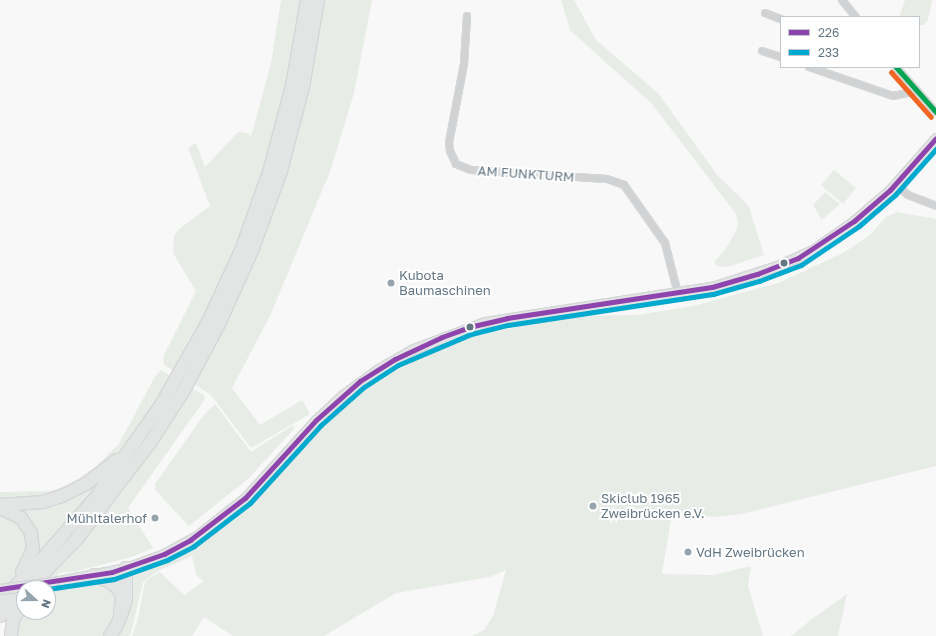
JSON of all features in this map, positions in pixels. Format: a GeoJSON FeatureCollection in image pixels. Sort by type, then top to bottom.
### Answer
{"type":"FeatureCollection","features":[{"type":"Feature","properties":{"kind":"highway"},"geometry":{"type":"LineString","coordinates":[[0,601],[64,534],[137,441],[197,344],[226,284],[254,216],[282,129],[307,0]]}},
{"type":"Feature","properties":{"kind":"highway"},"geometry":{"type":"LineString","coordinates":[[40,578],[94,517],[150,443],[184,390],[220,324],[252,251],[281,171],[303,87],[318,0]]}},
{"type":"Feature","properties":{"kind":"highway"},"geometry":{"type":"LineString","coordinates":[[0,506],[43,502],[73,491],[106,470],[137,441]]}},
{"type":"Feature","properties":{"kind":"highway"},"geometry":{"type":"LineString","coordinates":[[0,506],[21,518],[28,526],[33,541],[27,566],[0,601]]}},
{"type":"Feature","properties":{"kind":"highway"},"geometry":{"type":"LineString","coordinates":[[110,636],[120,615],[127,591],[126,568],[121,571],[118,578],[120,591],[120,615]]}},
{"type":"Feature","properties":{"kind":"highway"},"geometry":{"type":"LineString","coordinates":[[94,575],[112,583],[120,591]]}},
{"type":"Feature","properties":{"kind":"highway"},"geometry":{"type":"LineString","coordinates":[[0,616],[16,601]]}},
{"type":"Feature","properties":{"kind":"highway"},"geometry":{"type":"LineString","coordinates":[[11,636],[13,620],[16,615]]}},
{"type":"Feature","properties":{"kind":"main road"},"geometry":{"type":"LineString","coordinates":[[0,589],[54,582],[126,568],[164,554],[190,540],[245,498],[310,426],[343,395],[377,370],[411,350],[485,322],[678,294],[736,281],[798,258],[854,221],[895,184],[936,138]]}},
{"type":"Feature","properties":{"kind":"street"},"geometry":{"type":"LineString","coordinates":[[842,0],[855,16]]}},
{"type":"Feature","properties":{"kind":"street"},"geometry":{"type":"LineString","coordinates":[[765,13],[780,19]]}},
{"type":"Feature","properties":{"kind":"street","name":"AM FUNKTURM"},"geometry":{"type":"LineString","coordinates":[[467,16],[464,64],[449,143],[450,151],[456,164],[471,170],[607,179],[624,185],[665,243],[678,294]]}},
{"type":"Feature","properties":{"kind":"street"},"geometry":{"type":"LineString","coordinates":[[762,51],[780,57]]}},
{"type":"Feature","properties":{"kind":"street"},"geometry":{"type":"LineString","coordinates":[[812,68],[893,96],[916,91]]}},
{"type":"Feature","properties":{"kind":"street"},"geometry":{"type":"LineString","coordinates":[[897,68],[936,112]]}},
{"type":"Feature","properties":{"kind":"street"},"geometry":{"type":"LineString","coordinates":[[895,184],[916,200],[936,206]]}},
{"type":"Feature","properties":{"kind":"shaded area"},"geometry":{"type":"Polygon","coordinates":[[[281,0],[372,0],[354,93],[331,169],[270,316],[232,388],[260,425],[302,400],[310,414],[251,448],[211,395],[164,365],[163,357],[196,291],[173,253],[174,236],[179,229],[210,206],[188,148],[196,143],[205,167],[238,132],[247,133],[251,137],[271,63],[281,0]]]}},
{"type":"Feature","properties":{"kind":"shaded area"},"geometry":{"type":"Polygon","coordinates":[[[561,0],[574,0],[596,40],[658,93],[718,176],[749,207],[764,255],[727,267],[717,266],[714,262],[725,250],[737,229],[738,222],[736,214],[652,104],[570,30],[561,0]]]}},
{"type":"Feature","properties":{"kind":"shaded area"},"geometry":{"type":"Polygon","coordinates":[[[905,0],[932,0],[928,20],[924,25],[920,25],[920,16],[899,16],[905,0]]]}},
{"type":"Feature","properties":{"kind":"shaded area"},"geometry":{"type":"Polygon","coordinates":[[[834,170],[856,188],[843,204],[821,185],[834,170]]]}},
{"type":"Feature","properties":{"kind":"shaded area"},"geometry":{"type":"Polygon","coordinates":[[[825,192],[840,204],[822,220],[813,205],[825,192]]]}},
{"type":"Feature","properties":{"kind":"shaded area"},"geometry":{"type":"Polygon","coordinates":[[[897,212],[936,219],[936,466],[742,514],[714,517],[672,514],[662,574],[714,575],[751,566],[748,586],[763,636],[472,636],[484,630],[493,616],[506,570],[490,577],[396,593],[324,636],[233,636],[204,617],[192,636],[132,636],[138,619],[145,582],[151,577],[160,572],[184,595],[204,581],[196,575],[192,556],[158,571],[143,582],[131,633],[129,636],[115,636],[134,574],[194,544],[226,521],[248,501],[304,438],[309,439],[319,432],[350,398],[404,364],[473,336],[572,316],[636,315],[694,306],[778,283],[843,253],[870,235],[886,217],[897,212]]]}},
{"type":"Feature","properties":{"kind":"shaded area"},"geometry":{"type":"Polygon","coordinates":[[[161,370],[171,376],[138,427],[111,461],[61,494],[0,502],[0,492],[51,491],[72,483],[95,467],[119,444],[154,378],[161,370]]]}},
{"type":"Feature","properties":{"kind":"shaded area"},"geometry":{"type":"Polygon","coordinates":[[[192,388],[204,395],[205,399],[128,508],[153,548],[132,557],[73,572],[60,573],[53,580],[47,580],[70,557],[124,490],[192,388]]]}},
{"type":"Feature","properties":{"kind":"shaded area"},"geometry":{"type":"Polygon","coordinates":[[[215,404],[251,452],[293,425],[294,429],[249,478],[189,526],[155,490],[155,484],[203,416],[215,404]]]}},
{"type":"Feature","properties":{"kind":"shaded area"},"geometry":{"type":"Polygon","coordinates":[[[101,480],[88,498],[36,555],[14,507],[101,480]]]}},
{"type":"Feature","properties":{"kind":"shaded area"},"geometry":{"type":"Polygon","coordinates":[[[0,510],[14,515],[31,544],[20,571],[0,591],[0,510]]]}},
{"type":"Feature","properties":{"kind":"shaded area"},"geometry":{"type":"Polygon","coordinates":[[[100,581],[118,595],[114,621],[105,636],[13,636],[20,620],[56,620],[57,584],[100,581]]]}},
{"type":"Feature","properties":{"kind":"shaded area"},"geometry":{"type":"Polygon","coordinates":[[[847,594],[838,636],[791,636],[812,619],[847,594]]]}},
{"type":"Feature","properties":{"kind":"transit line"},"geometry":{"type":"LineString","coordinates":[[897,68],[936,112]]}},
{"type":"Feature","properties":{"kind":"transit line"},"geometry":{"type":"LineString","coordinates":[[891,72],[931,117]]}},
{"type":"Feature","properties":{"kind":"transit line","name":"226"},"geometry":{"type":"LineString","coordinates":[[0,589],[112,572],[164,554],[190,540],[245,498],[316,420],[360,381],[395,359],[442,337],[469,327],[507,318],[712,287],[757,274],[798,258],[854,221],[890,190],[936,138]]}},
{"type":"Feature","properties":{"kind":"transit line","name":"233"},"geometry":{"type":"LineString","coordinates":[[56,588],[114,579],[167,560],[194,546],[250,503],[321,425],[364,387],[398,365],[471,334],[508,325],[713,294],[759,281],[801,265],[859,226],[895,195],[936,149]]}},
{"type":"Feature","properties":{"kind":"place","name":"Kubota Baumaschinen"},"geometry":{"type":"Point","coordinates":[391,283]}},
{"type":"Feature","properties":{"kind":"place","name":"Skiclub 1965 Zweibrücken e.V."},"geometry":{"type":"Point","coordinates":[593,506]}},
{"type":"Feature","properties":{"kind":"place","name":"Mühltalerhof"},"geometry":{"type":"Point","coordinates":[155,518]}},
{"type":"Feature","properties":{"kind":"place","name":"VdH Zweibrücken"},"geometry":{"type":"Point","coordinates":[688,552]}}]}
